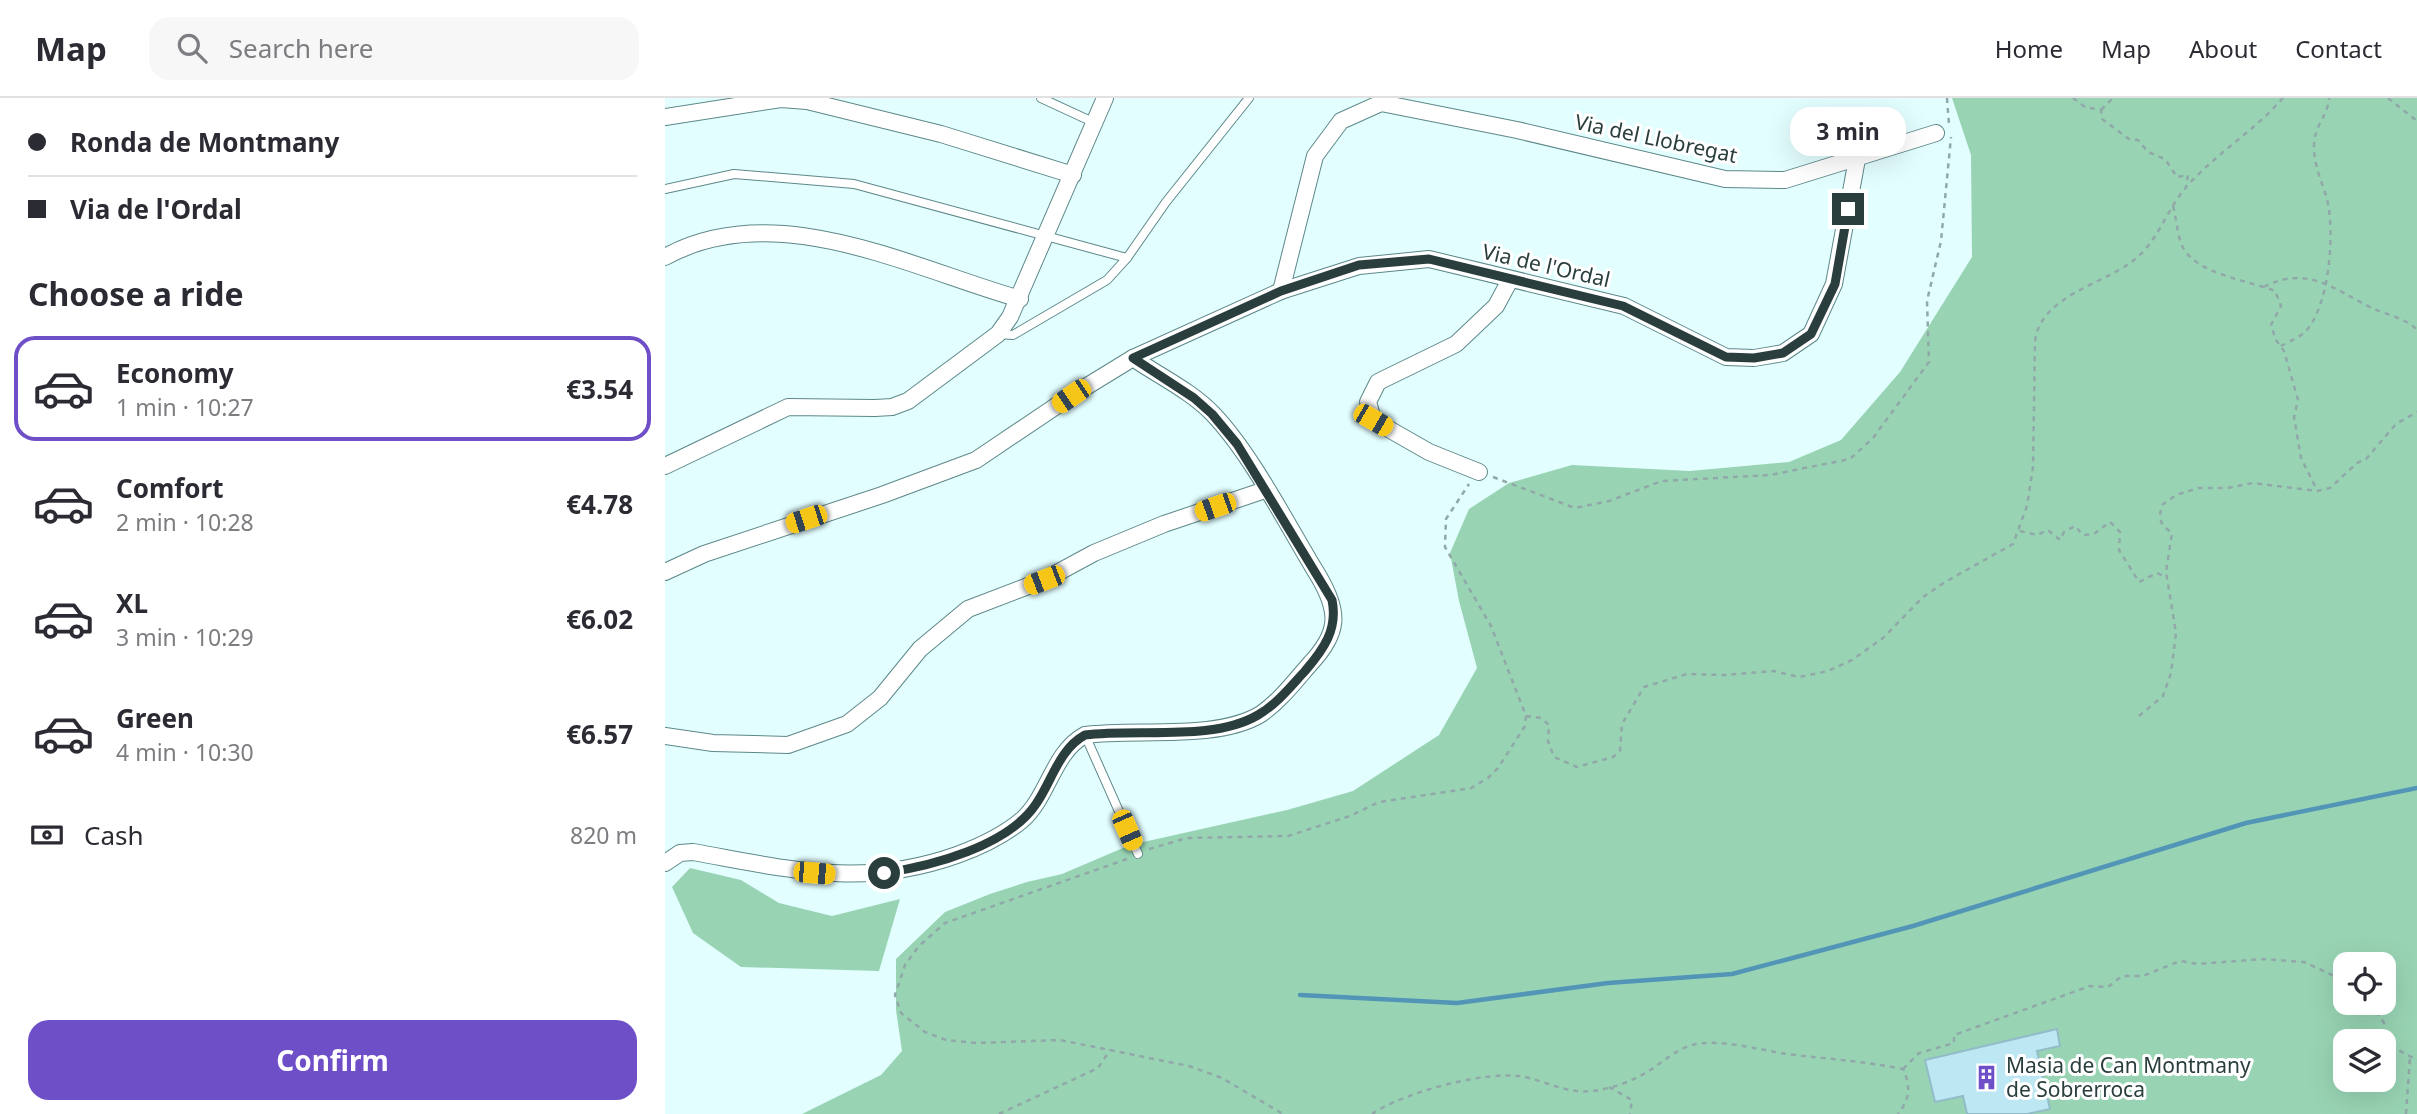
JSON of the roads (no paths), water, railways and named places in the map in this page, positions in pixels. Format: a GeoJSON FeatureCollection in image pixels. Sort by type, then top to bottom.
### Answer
{"type":"FeatureCollection","features":[{"type":"Feature","properties":{"kind":"street"},"geometry":{"type":"LineString","coordinates":[[665,117],[781,98],[807,101],[941,134],[1073,174]]}},
{"type":"Feature","properties":{"kind":"street"},"geometry":{"type":"LineString","coordinates":[[665,466],[789,407],[875,408],[892,407],[908,401],[998,334],[1020,299],[1105,98]]}},
{"type":"Feature","properties":{"kind":"street","name":"Via del Llobregat"},"geometry":{"type":"LineString","coordinates":[[1281,291],[1315,156],[1341,121],[1381,103],[1517,130],[1725,178],[1785,180],[1857,159],[1943,129]]}},
{"type":"Feature","properties":{"kind":"street","name":"Via de l'Ordal"},"geometry":{"type":"LineString","coordinates":[[665,572],[704,554],[882,495],[976,460],[1133,358],[1281,291],[1359,265],[1429,259],[1510,281],[1623,306],[1726,357],[1754,358],[1783,353],[1811,334],[1835,284],[1857,159]]}},
{"type":"Feature","properties":{"kind":"street"},"geometry":{"type":"LineString","coordinates":[[665,257],[682,248],[750,232],[814,238],[888,255],[1020,299]]}},
{"type":"Feature","properties":{"kind":"street"},"geometry":{"type":"LineString","coordinates":[[1479,472],[1429,452],[1373,420],[1368,402],[1378,382],[1456,344],[1496,306],[1510,281]]}},
{"type":"Feature","properties":{"kind":"street"},"geometry":{"type":"LineString","coordinates":[[665,863],[680,853],[693,852],[840,875],[878,873],[933,863],[994,838],[1025,817],[1038,802],[1070,746],[1085,735],[1178,731],[1245,722],[1271,706],[1320,654],[1327,643],[1333,620],[1332,600],[1237,444],[1212,414],[1194,398],[1133,358]]}},
{"type":"Feature","properties":{"kind":"street"},"geometry":{"type":"LineString","coordinates":[[665,736],[713,743],[787,745],[846,724],[880,698],[920,649],[968,610],[1044,580],[1094,553],[1265,489]]}},
{"type":"Feature","properties":{"kind":"lane"},"geometry":{"type":"LineString","coordinates":[[1041,98],[1095,123]]}},
{"type":"Feature","properties":{"kind":"lane"},"geometry":{"type":"LineString","coordinates":[[998,334],[1013,335],[1107,280],[1127,258],[1166,202],[1249,98]]}},
{"type":"Feature","properties":{"kind":"lane"},"geometry":{"type":"LineString","coordinates":[[665,189],[734,174],[854,184],[1127,258]]}},
{"type":"Feature","properties":{"kind":"lane"},"geometry":{"type":"LineString","coordinates":[[1085,735],[1138,854]]}},
{"type":"Feature","properties":{"kind":"waterway"},"geometry":{"type":"LineString","coordinates":[[1300,995],[1457,1003],[1608,983],[1732,974],[1913,926],[2246,823],[2417,788]]}},
{"type":"Feature","properties":{"kind":"place","name":"Masia de Can Montmany de Sobrerroca"},"geometry":{"type":"Point","coordinates":[1986,1078]}}]}
